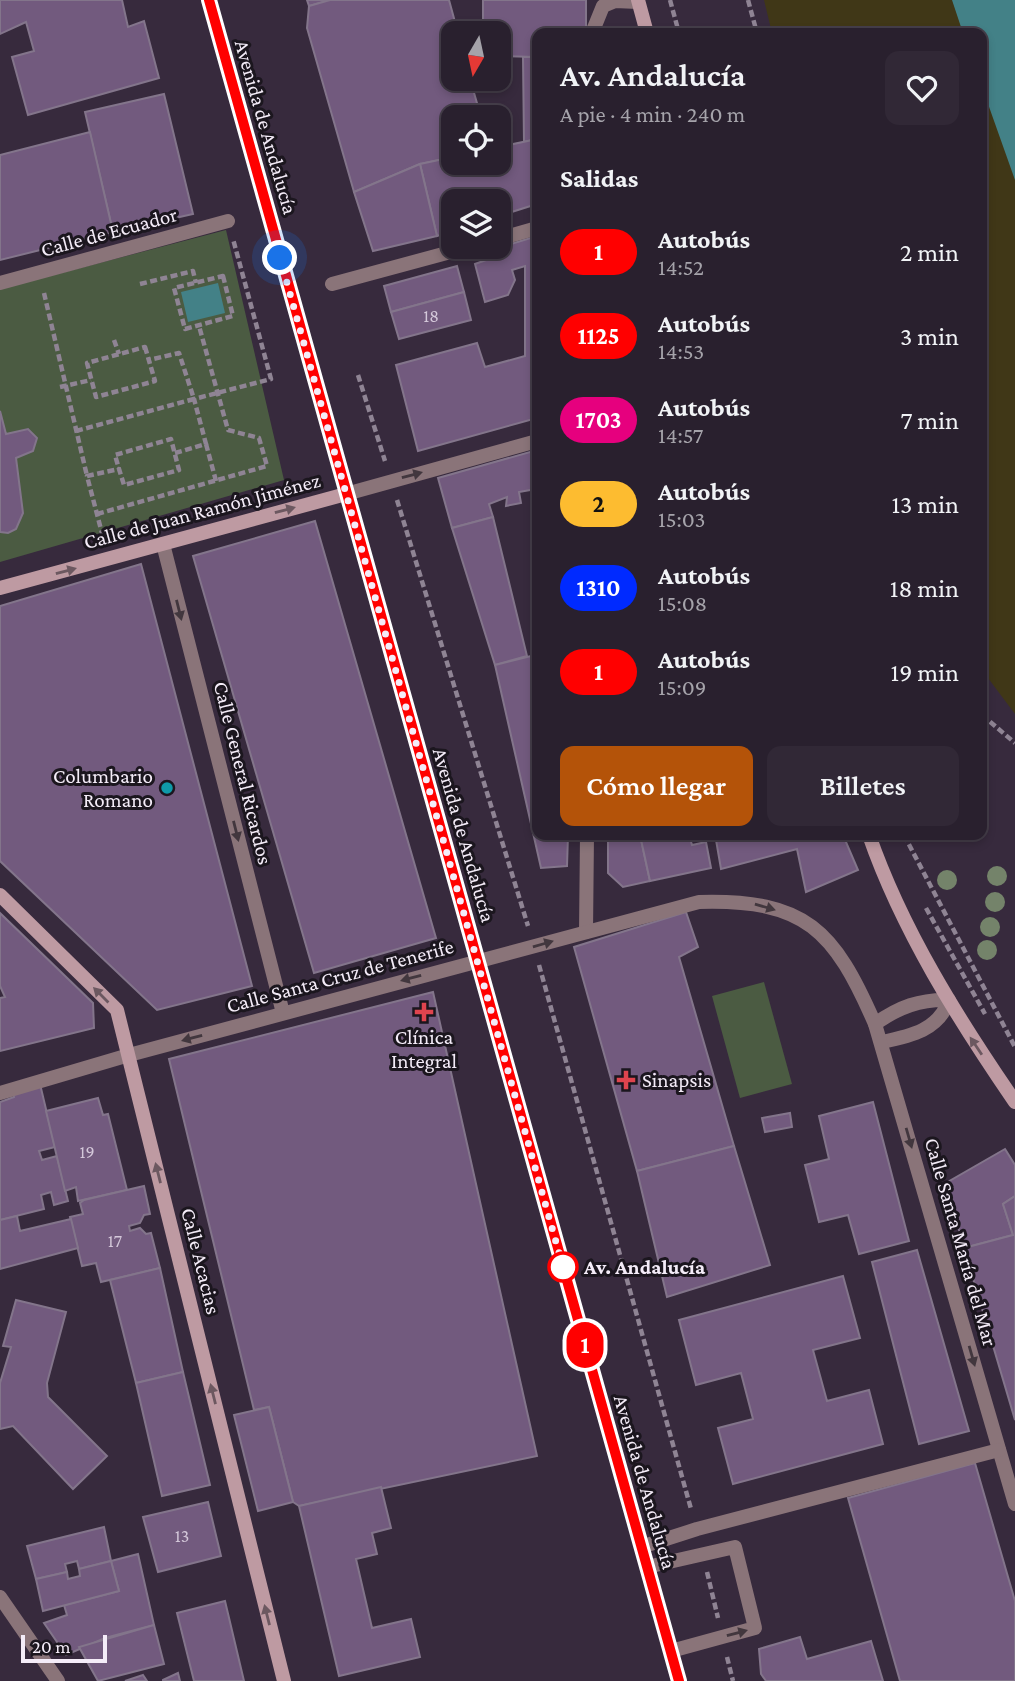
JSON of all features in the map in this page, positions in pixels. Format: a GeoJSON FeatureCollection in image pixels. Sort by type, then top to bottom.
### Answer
{"type":"FeatureCollection","features":[{"type":"Feature","properties":{"kind":"main road","name":"Avenida de Andalucía"},"geometry":{"type":"LineString","coordinates":[[209,0],[679,1681]]}},
{"type":"Feature","properties":{"kind":"main road"},"geometry":{"type":"LineString","coordinates":[[638,1],[646,28]]}},
{"type":"Feature","properties":{"kind":"main road","name":"Calle de Juan Ramón Jiménez"},"geometry":{"type":"LineString","coordinates":[[0,588],[346,494]]}},
{"type":"Feature","properties":{"kind":"main road"},"geometry":{"type":"LineString","coordinates":[[871,840],[900,910],[949,1000],[971,1038],[1015,1102]]}},
{"type":"Feature","properties":{"kind":"main road","name":"Calle Acacias"},"geometry":{"type":"LineString","coordinates":[[0,895],[117,1010],[284,1681]]}},
{"type":"Feature","properties":{"kind":"street"},"geometry":{"type":"LineString","coordinates":[[594,28],[603,6],[615,1],[638,1]]}},
{"type":"Feature","properties":{"kind":"street","name":"Calle de Ecuador"},"geometry":{"type":"LineString","coordinates":[[0,284],[229,221]]}},
{"type":"Feature","properties":{"kind":"street"},"geometry":{"type":"LineString","coordinates":[[511,236],[532,229]]}},
{"type":"Feature","properties":{"kind":"street"},"geometry":{"type":"LineString","coordinates":[[332,284],[441,255]]}},
{"type":"Feature","properties":{"kind":"street","name":"Calle de Juan Ramón Jiménez"},"geometry":{"type":"LineString","coordinates":[[346,494],[532,442]]}},
{"type":"Feature","properties":{"kind":"street","name":"Calle General Ricardos"},"geometry":{"type":"LineString","coordinates":[[163,544],[283,1013]]}},
{"type":"Feature","properties":{"kind":"street"},"geometry":{"type":"LineString","coordinates":[[586,932],[587,840]]}},
{"type":"Feature","properties":{"kind":"street","name":"Calle Santa Cruz de Tenerife"},"geometry":{"type":"LineString","coordinates":[[0,1093],[129,1055],[699,902],[746,901],[792,914],[824,935],[853,972],[882,1042],[890,1073]]}},
{"type":"Feature","properties":{"kind":"street"},"geometry":{"type":"LineString","coordinates":[[875,1024],[901,1007],[929,999],[949,1000],[944,1015],[937,1023],[882,1042]]}},
{"type":"Feature","properties":{"kind":"street","name":"Calle Santa María del Mar"},"geometry":{"type":"LineString","coordinates":[[890,1073],[1015,1504]]}},
{"type":"Feature","properties":{"kind":"street"},"geometry":{"type":"LineString","coordinates":[[641,1547],[697,1529],[999,1450]]}},
{"type":"Feature","properties":{"kind":"street"},"geometry":{"type":"LineString","coordinates":[[647,1567],[735,1547],[755,1628],[671,1651]]}},
{"type":"Feature","properties":{"kind":"street"},"geometry":{"type":"LineString","coordinates":[[0,1597],[58,1681]]}},
{"type":"Feature","properties":{"kind":"path"},"geometry":{"type":"LineString","coordinates":[[670,0],[678,28]]}},
{"type":"Feature","properties":{"kind":"path"},"geometry":{"type":"LineString","coordinates":[[748,0],[756,28]]}},
{"type":"Feature","properties":{"kind":"path"},"geometry":{"type":"LineString","coordinates":[[76,431],[271,379],[229,221]]}},
{"type":"Feature","properties":{"kind":"path"},"geometry":{"type":"LineString","coordinates":[[140,284],[193,271],[196,283]]}},
{"type":"Feature","properties":{"kind":"path"},"geometry":{"type":"LineString","coordinates":[[223,276],[233,316],[185,329],[174,288],[196,283],[223,276]]}},
{"type":"Feature","properties":{"kind":"path"},"geometry":{"type":"LineString","coordinates":[[43,292],[62,386],[103,537]]}},
{"type":"Feature","properties":{"kind":"path"},"geometry":{"type":"LineString","coordinates":[[97,514],[267,466],[259,438],[228,430],[199,326]]}},
{"type":"Feature","properties":{"kind":"path"},"geometry":{"type":"LineString","coordinates":[[114,341],[118,354]]}},
{"type":"Feature","properties":{"kind":"path"},"geometry":{"type":"LineString","coordinates":[[145,347],[155,380],[96,397],[87,363],[118,354],[145,347]]}},
{"type":"Feature","properties":{"kind":"path"},"geometry":{"type":"LineString","coordinates":[[149,360],[178,353],[194,399],[216,481]]}},
{"type":"Feature","properties":{"kind":"path"},"geometry":{"type":"LineString","coordinates":[[358,375],[534,946],[697,1529]]}},
{"type":"Feature","properties":{"kind":"path"},"geometry":{"type":"LineString","coordinates":[[62,386],[91,380]]}},
{"type":"Feature","properties":{"kind":"path"},"geometry":{"type":"LineString","coordinates":[[171,439],[179,470],[124,485],[119,469],[115,455],[171,439]]}},
{"type":"Feature","properties":{"kind":"path"},"geometry":{"type":"LineString","coordinates":[[175,453],[206,444]]}},
{"type":"Feature","properties":{"kind":"path"},"geometry":{"type":"LineString","coordinates":[[87,476],[119,469]]}},
{"type":"Feature","properties":{"kind":"path"},"geometry":{"type":"LineString","coordinates":[[987,719],[1015,743]]}},
{"type":"Feature","properties":{"kind":"path"},"geometry":{"type":"LineString","coordinates":[[907,840],[1015,1047]]}},
{"type":"Feature","properties":{"kind":"path"},"geometry":{"type":"LineString","coordinates":[[920,898],[988,1018]]}},
{"type":"Feature","properties":{"kind":"path"},"geometry":{"type":"LineString","coordinates":[[703,1554],[733,1681]]}},
{"type":"Feature","properties":{"kind":"shaded area"},"geometry":{"type":"Polygon","coordinates":[[[952,0],[1015,0],[1015,180],[987,101],[987,28],[961,28],[952,0]]]}},
{"type":"Feature","properties":{"kind":"shaded area"},"geometry":{"type":"Polygon","coordinates":[[[226,230],[284,480],[0,562],[0,532],[16,529],[23,513],[16,458],[33,451],[37,439],[28,429],[6,434],[0,411],[0,289],[226,230]]]}},
{"type":"Feature","properties":{"kind":"shaded area"},"geometry":{"type":"Polygon","coordinates":[[[218,283],[225,313],[188,322],[181,292],[218,283]]]}},
{"type":"Feature","properties":{"kind":"shaded area"},"geometry":{"type":"Polygon","coordinates":[[[764,982],[792,1084],[740,1098],[712,996],[764,982]]]}},
{"type":"Feature","properties":{"kind":"sand"},"geometry":{"type":"Polygon","coordinates":[[[764,0],[1015,0],[1015,714],[987,677],[987,28],[771,28],[764,0]]]}},
{"type":"Feature","properties":{"kind":"building"},"geometry":{"type":"Polygon","coordinates":[[[0,0],[122,0],[128,27],[144,21],[159,78],[28,115],[12,57],[34,51],[26,22],[0,34],[0,0]]]}},
{"type":"Feature","properties":{"kind":"building"},"geometry":{"type":"Polygon","coordinates":[[[307,0],[330,0],[309,6],[307,0]]]}},
{"type":"Feature","properties":{"kind":"building"},"geometry":{"type":"Polygon","coordinates":[[[330,0],[449,0],[455,21],[441,21],[441,91],[473,91],[478,105],[441,105],[441,160],[420,164],[354,192],[307,28],[309,6],[330,0]]]}},
{"type":"Feature","properties":{"kind":"building"},"geometry":{"type":"Polygon","coordinates":[[[483,0],[586,0],[586,28],[532,28],[532,57],[511,56],[511,21],[483,21],[483,0]]]}},
{"type":"Feature","properties":{"kind":"building"},"geometry":{"type":"Polygon","coordinates":[[[523,57],[532,57],[532,140],[524,142],[523,57]]]}},
{"type":"Feature","properties":{"kind":"building"},"geometry":{"type":"Polygon","coordinates":[[[164,94],[193,214],[113,232],[85,112],[164,94]]]}},
{"type":"Feature","properties":{"kind":"building"},"geometry":{"type":"Polygon","coordinates":[[[90,132],[113,232],[0,260],[0,155],[90,132]]]}},
{"type":"Feature","properties":{"kind":"building"},"geometry":{"type":"Polygon","coordinates":[[[532,140],[532,206],[511,212],[511,189],[441,189],[441,235],[437,236],[420,164],[441,160],[441,175],[511,175],[511,144],[532,140]]]}},
{"type":"Feature","properties":{"kind":"building"},"geometry":{"type":"Polygon","coordinates":[[[420,164],[437,236],[373,251],[354,192],[420,164]]]}},
{"type":"Feature","properties":{"kind":"building"},"geometry":{"type":"Polygon","coordinates":[[[532,238],[532,419],[418,451],[396,365],[477,343],[485,367],[525,356],[525,266],[512,270],[515,280],[508,295],[485,302],[475,264],[489,259],[511,259],[511,244],[532,238]]]}},
{"type":"Feature","properties":{"kind":"building"},"geometry":{"type":"Polygon","coordinates":[[[457,266],[464,292],[391,312],[384,286],[457,266]]]}},
{"type":"Feature","properties":{"kind":"building"},"geometry":{"type":"Polygon","coordinates":[[[464,292],[471,320],[399,339],[391,312],[464,292]]]}},
{"type":"Feature","properties":{"kind":"building"},"geometry":{"type":"Polygon","coordinates":[[[0,411],[6,434],[28,429],[37,438],[33,451],[16,458],[23,513],[16,529],[8,533],[0,532],[0,411]]]}},
{"type":"Feature","properties":{"kind":"building"},"geometry":{"type":"Polygon","coordinates":[[[532,451],[532,490],[519,492],[521,503],[506,506],[507,497],[489,504],[493,517],[452,528],[438,478],[532,451]]]}},
{"type":"Feature","properties":{"kind":"building"},"geometry":{"type":"Polygon","coordinates":[[[493,517],[527,656],[495,665],[452,528],[493,517]]]}},
{"type":"Feature","properties":{"kind":"building"},"geometry":{"type":"Polygon","coordinates":[[[315,521],[436,938],[314,973],[193,556],[315,521]]]}},
{"type":"Feature","properties":{"kind":"building"},"geometry":{"type":"Polygon","coordinates":[[[141,564],[252,986],[157,1010],[0,861],[0,606],[141,564]]]}},
{"type":"Feature","properties":{"kind":"building"},"geometry":{"type":"Polygon","coordinates":[[[532,656],[532,828],[495,665],[532,656]]]}},
{"type":"Feature","properties":{"kind":"building"},"geometry":{"type":"Polygon","coordinates":[[[535,840],[568,840],[567,866],[541,868],[535,840]]]}},
{"type":"Feature","properties":{"kind":"building"},"geometry":{"type":"Polygon","coordinates":[[[608,840],[641,840],[650,881],[623,887],[608,873],[608,840]]]}},
{"type":"Feature","properties":{"kind":"building"},"geometry":{"type":"Polygon","coordinates":[[[641,840],[690,840],[692,845],[706,842],[711,868],[650,881],[641,840]]]}},
{"type":"Feature","properties":{"kind":"building"},"geometry":{"type":"Polygon","coordinates":[[[716,840],[845,840],[858,870],[806,892],[797,849],[721,869],[716,840]]]}},
{"type":"Feature","properties":{"kind":"building"},"geometry":{"type":"Polygon","coordinates":[[[686,912],[698,947],[679,957],[734,1146],[637,1171],[574,947],[686,912]]]}},
{"type":"Feature","properties":{"kind":"building"},"geometry":{"type":"Polygon","coordinates":[[[0,913],[93,1003],[94,1028],[0,1051],[0,998],[5,997],[0,986],[0,913]]]}},
{"type":"Feature","properties":{"kind":"building"},"geometry":{"type":"Polygon","coordinates":[[[433,992],[537,1456],[299,1506],[293,1502],[269,1407],[254,1410],[169,1059],[433,992]]]}},
{"type":"Feature","properties":{"kind":"building"},"geometry":{"type":"Polygon","coordinates":[[[40,1084],[55,1147],[39,1151],[42,1160],[57,1156],[68,1201],[54,1205],[51,1192],[41,1195],[44,1209],[0,1220],[0,1102],[14,1097],[13,1091],[40,1084]]]}},
{"type":"Feature","properties":{"kind":"building"},"geometry":{"type":"Polygon","coordinates":[[[98,1098],[103,1115],[108,1114],[127,1190],[78,1201],[76,1187],[65,1191],[46,1111],[98,1098]]]}},
{"type":"Feature","properties":{"kind":"building"},"geometry":{"type":"Polygon","coordinates":[[[873,1102],[909,1241],[859,1254],[848,1215],[819,1222],[805,1165],[829,1159],[819,1116],[873,1102]]]}},
{"type":"Feature","properties":{"kind":"building"},"geometry":{"type":"Polygon","coordinates":[[[790,1113],[792,1127],[765,1132],[762,1118],[790,1113]]]}},
{"type":"Feature","properties":{"kind":"building"},"geometry":{"type":"Polygon","coordinates":[[[734,1146],[770,1265],[667,1297],[637,1171],[734,1146]]]}},
{"type":"Feature","properties":{"kind":"building"},"geometry":{"type":"Polygon","coordinates":[[[1005,1149],[1015,1165],[1015,1196],[1003,1204],[1013,1235],[964,1248],[946,1183],[1005,1149]]]}},
{"type":"Feature","properties":{"kind":"building"},"geometry":{"type":"Polygon","coordinates":[[[144,1186],[150,1214],[144,1215],[140,1223],[129,1226],[130,1231],[140,1228],[146,1234],[151,1233],[160,1268],[101,1282],[96,1263],[82,1266],[70,1217],[83,1214],[80,1203],[84,1200],[144,1186]]]}},
{"type":"Feature","properties":{"kind":"building"},"geometry":{"type":"Polygon","coordinates":[[[1015,1196],[1015,1420],[964,1248],[1013,1235],[1003,1204],[1015,1196]]]}},
{"type":"Feature","properties":{"kind":"building"},"geometry":{"type":"Polygon","coordinates":[[[17,1216],[20,1231],[71,1219],[78,1248],[0,1269],[0,1220],[17,1216]]]}},
{"type":"Feature","properties":{"kind":"building"},"geometry":{"type":"Polygon","coordinates":[[[917,1250],[969,1431],[919,1444],[872,1262],[917,1250]]]}},
{"type":"Feature","properties":{"kind":"building"},"geometry":{"type":"Polygon","coordinates":[[[160,1268],[183,1372],[136,1383],[110,1280],[160,1268]]]}},
{"type":"Feature","properties":{"kind":"building"},"geometry":{"type":"Polygon","coordinates":[[[843,1276],[860,1338],[813,1350],[827,1401],[869,1390],[883,1444],[733,1484],[718,1428],[753,1419],[741,1373],[696,1385],[679,1320],[843,1276]]]}},
{"type":"Feature","properties":{"kind":"building"},"geometry":{"type":"Polygon","coordinates":[[[16,1300],[66,1312],[47,1383],[48,1397],[107,1456],[73,1489],[13,1426],[0,1429],[0,1383],[11,1347],[3,1346],[16,1300]]]}},
{"type":"Feature","properties":{"kind":"building"},"geometry":{"type":"Polygon","coordinates":[[[183,1372],[210,1485],[162,1496],[136,1383],[183,1372]]]}},
{"type":"Feature","properties":{"kind":"building"},"geometry":{"type":"Polygon","coordinates":[[[269,1407],[293,1502],[258,1511],[234,1415],[269,1407]]]}},
{"type":"Feature","properties":{"kind":"building"},"geometry":{"type":"Polygon","coordinates":[[[975,1463],[1015,1601],[1015,1681],[900,1681],[848,1498],[975,1463]]]}},
{"type":"Feature","properties":{"kind":"building"},"geometry":{"type":"Polygon","coordinates":[[[381,1487],[391,1528],[372,1533],[377,1554],[356,1559],[372,1628],[411,1619],[420,1657],[339,1676],[299,1506],[381,1487]]]}},
{"type":"Feature","properties":{"kind":"building"},"geometry":{"type":"Polygon","coordinates":[[[208,1502],[221,1556],[158,1572],[143,1517],[208,1502]]]}},
{"type":"Feature","properties":{"kind":"building"},"geometry":{"type":"Polygon","coordinates":[[[104,1527],[111,1561],[79,1569],[77,1561],[65,1564],[67,1572],[36,1579],[27,1546],[104,1527]]]}},
{"type":"Feature","properties":{"kind":"building"},"geometry":{"type":"Polygon","coordinates":[[[138,1554],[154,1625],[105,1638],[66,1655],[44,1623],[67,1615],[64,1605],[119,1591],[111,1561],[138,1554]]]}},
{"type":"Feature","properties":{"kind":"building"},"geometry":{"type":"Polygon","coordinates":[[[111,1561],[119,1591],[43,1611],[36,1579],[67,1572],[68,1579],[80,1576],[79,1569],[111,1561]]]}},
{"type":"Feature","properties":{"kind":"building"},"geometry":{"type":"Polygon","coordinates":[[[225,1601],[244,1681],[194,1681],[177,1613],[225,1601]]]}},
{"type":"Feature","properties":{"kind":"building"},"geometry":{"type":"Polygon","coordinates":[[[154,1625],[164,1664],[98,1681],[79,1647],[154,1625]]]}},
{"type":"Feature","properties":{"kind":"building"},"geometry":{"type":"Polygon","coordinates":[[[800,1637],[807,1659],[871,1641],[883,1681],[766,1681],[761,1674],[759,1649],[800,1637]]]}},
{"type":"Feature","properties":{"kind":"building"},"geometry":{"type":"Polygon","coordinates":[[[178,1673],[180,1681],[163,1681],[163,1680],[178,1673]]]}},
{"type":"Feature","properties":{"kind":"building"},"geometry":{"type":"Polygon","coordinates":[[[143,1675],[147,1681],[125,1681],[143,1675]]]}},
{"type":"Feature","properties":{"kind":"bus line","name":"1"},"geometry":{"type":"LineString","coordinates":[[209,0],[679,1681]]}},
{"type":"Feature","properties":{"kind":"place","name":"Columbario Romano"},"geometry":{"type":"Point","coordinates":[167,788]}},
{"type":"Feature","properties":{"kind":"place","name":"Clínica Integral"},"geometry":{"type":"Point","coordinates":[424,1012]}},
{"type":"Feature","properties":{"kind":"place","name":"Sinapsis"},"geometry":{"type":"Point","coordinates":[626,1080]}},
{"type":"Feature","properties":{"kind":"place","name":"Av. Andalucía"},"geometry":{"type":"Point","coordinates":[563,1267]}},
{"type":"Feature","properties":{"kind":"route"},"geometry":{"type":"LineString","coordinates":[[280,258],[563,1267]]}}]}
